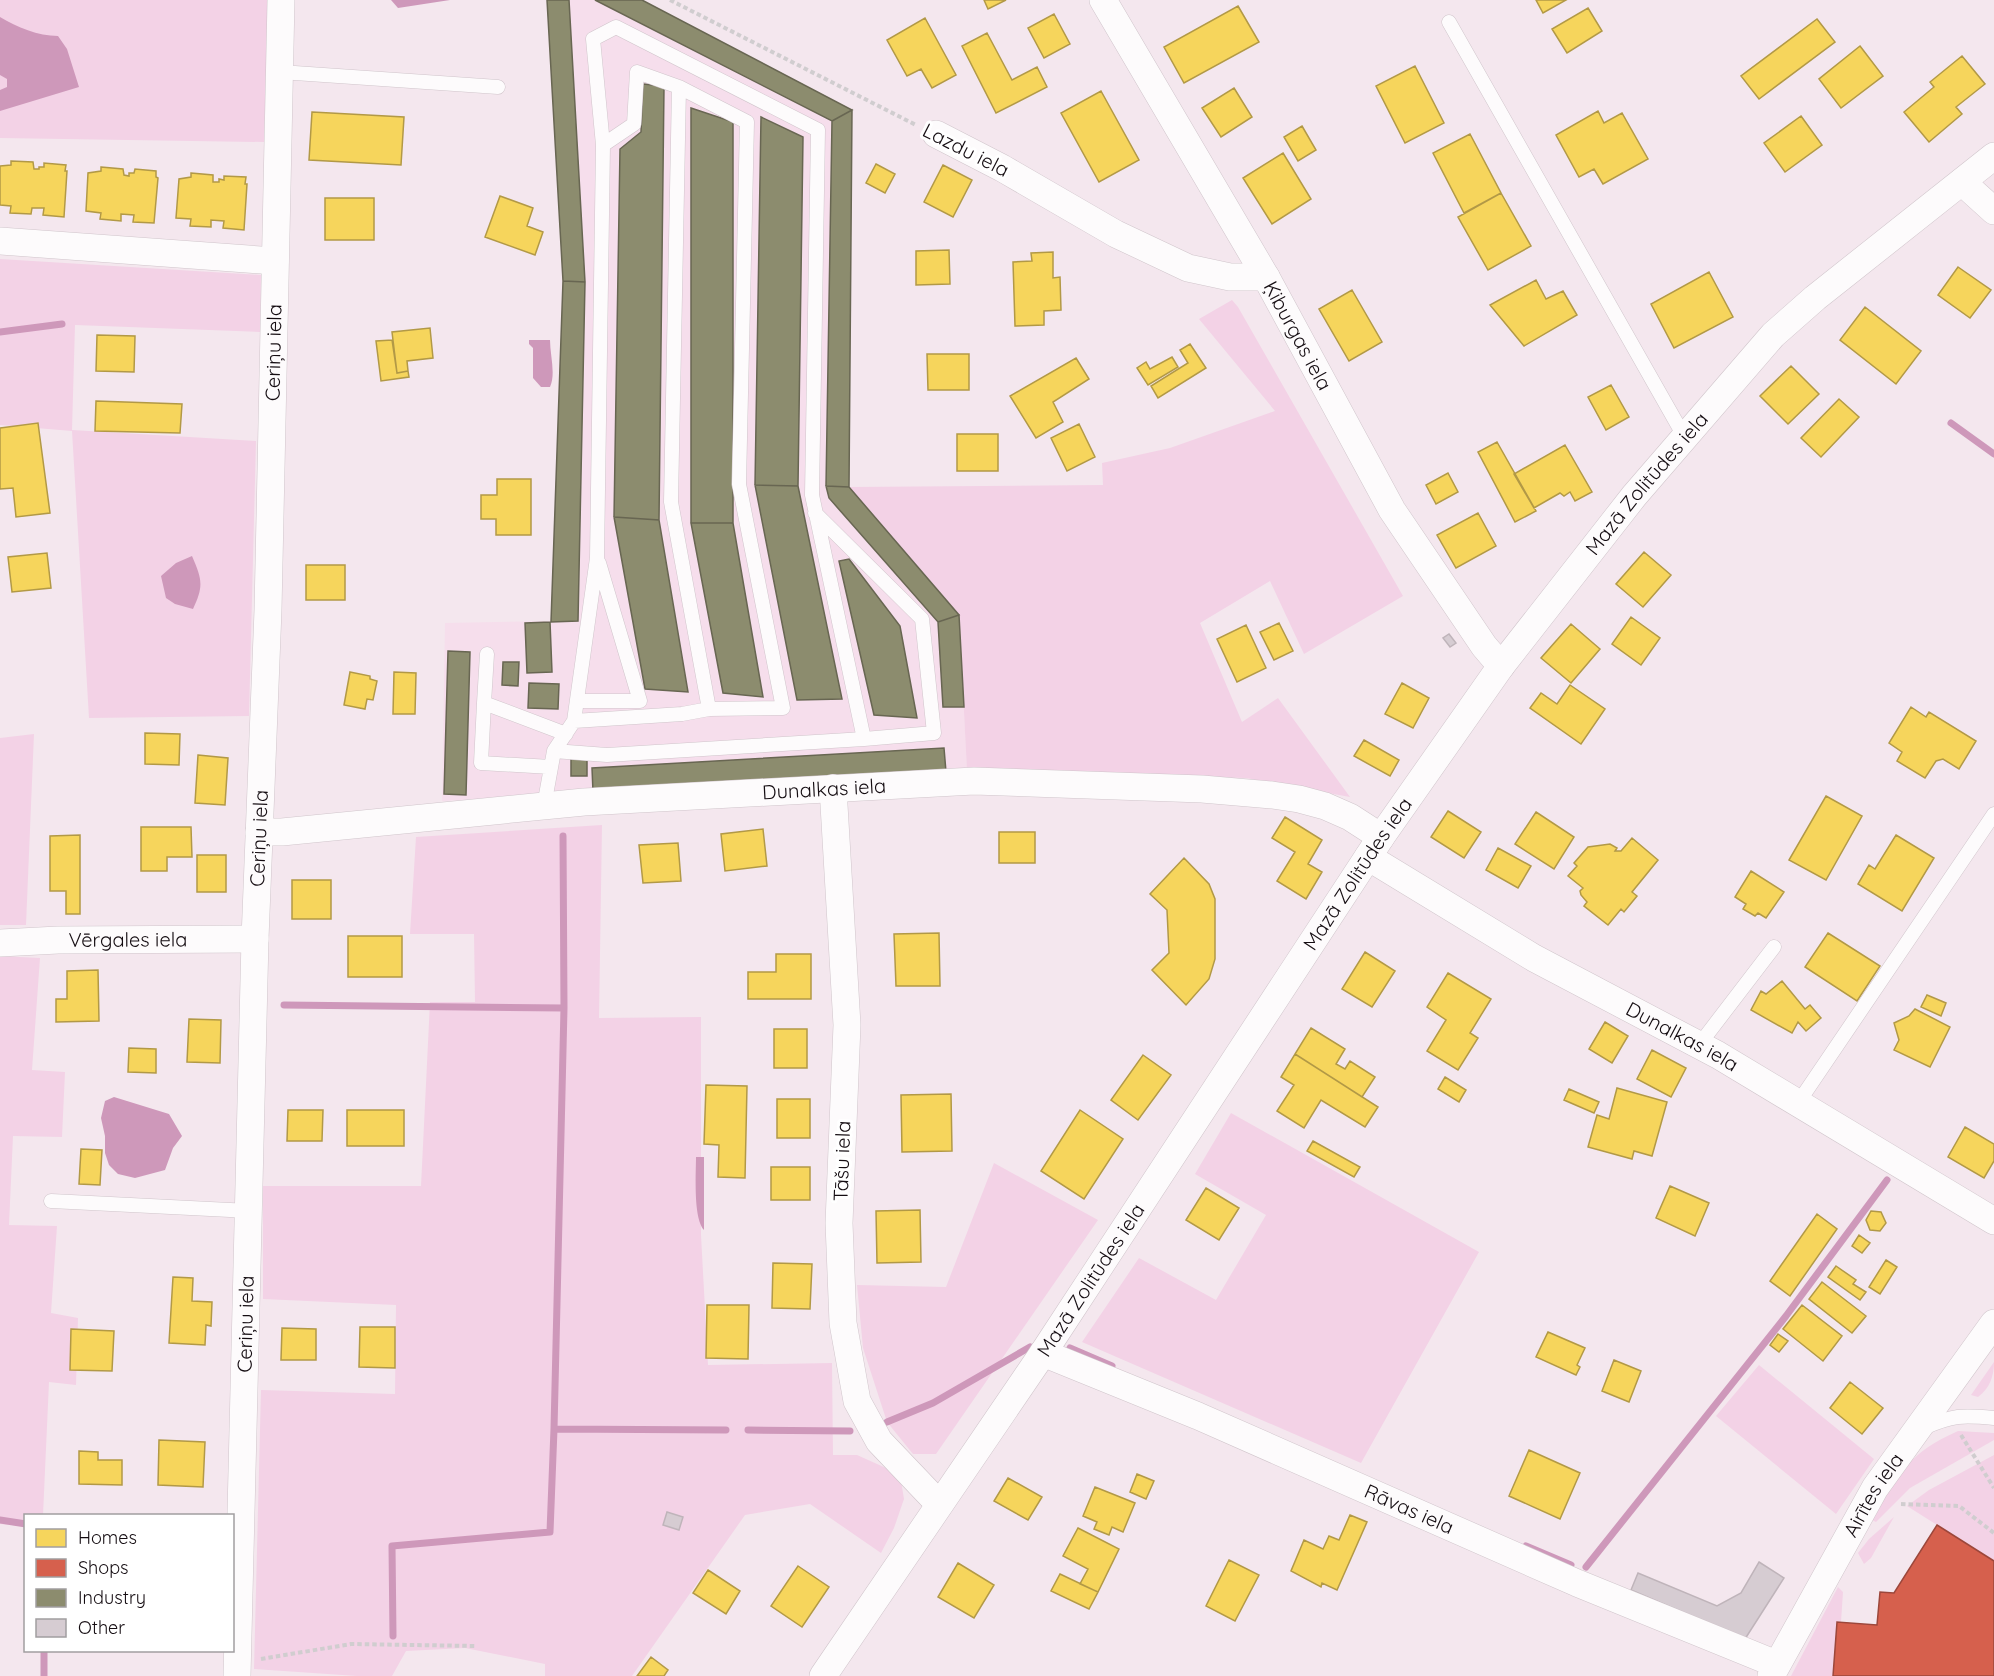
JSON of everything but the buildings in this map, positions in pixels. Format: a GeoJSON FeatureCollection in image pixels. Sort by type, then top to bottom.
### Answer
{"type":"FeatureCollection","features":[{"type":"Feature","properties":{"kind":"street","name":"Ceriņu iela"},"geometry":{"type":"LineString","coordinates":[[237,1670],[255,939],[268,610],[281,0]]}},
{"type":"Feature","properties":{"kind":"street","name":"Ķiburgas iela"},"geometry":{"type":"LineString","coordinates":[[1103,0],[1266,277],[1392,510],[1484,646],[1501,666]]}},
{"type":"Feature","properties":{"kind":"street","name":"Lazdu iela"},"geometry":{"type":"LineString","coordinates":[[936,134],[1002,168],[1116,234],[1188,268],[1230,277],[1266,277]]}},
{"type":"Feature","properties":{"kind":"street","name":"Mazā Zolitūdes iela"},"geometry":{"type":"LineString","coordinates":[[823,1676],[1043,1353],[1375,847],[1501,666],[1634,496],[1773,335],[1815,298],[1994,156]]}},
{"type":"Feature","properties":{"kind":"street"},"geometry":{"type":"LineString","coordinates":[[1962,182],[1994,211]]}},
{"type":"Feature","properties":{"kind":"street"},"geometry":{"type":"LineString","coordinates":[[0,241],[275,261]]}},
{"type":"Feature","properties":{"kind":"street","name":"Dunalkas iela"},"geometry":{"type":"LineString","coordinates":[[259,832],[282,832],[544,806],[974,781],[1191,788],[1299,799],[1324,806],[1350,818],[1375,847],[1534,958],[1699,1045],[1994,1221]]}},
{"type":"Feature","properties":{"kind":"street","name":"Tāšu iela"},"geometry":{"type":"LineString","coordinates":[[832,788],[847,1025],[839,1223],[843,1323],[857,1401],[879,1441],[939,1504]]}},
{"type":"Feature","properties":{"kind":"street","name":"Vērgales iela"},"geometry":{"type":"LineString","coordinates":[[0,943],[58,940],[255,939]]}},
{"type":"Feature","properties":{"kind":"street","name":"Airītes iela"},"geometry":{"type":"LineString","coordinates":[[1773,1670],[1875,1488],[1994,1323]]}},
{"type":"Feature","properties":{"kind":"street","name":"Rāvas iela"},"geometry":{"type":"LineString","coordinates":[[1043,1353],[1198,1416],[1773,1670]]}},
{"type":"Feature","properties":{"kind":"lane"},"geometry":{"type":"LineString","coordinates":[[1449,22],[1684,436]]}},
{"type":"Feature","properties":{"kind":"lane"},"geometry":{"type":"LineString","coordinates":[[544,806],[554,751],[574,722],[597,558],[603,145],[593,39],[616,27],[818,130],[812,495],[864,739]]}},
{"type":"Feature","properties":{"kind":"lane"},"geometry":{"type":"LineString","coordinates":[[280,72],[498,87]]}},
{"type":"Feature","properties":{"kind":"lane"},"geometry":{"type":"LineString","coordinates":[[574,722],[682,714],[709,709],[783,708],[739,484],[747,122],[679,87],[637,72],[634,124],[603,145]]}},
{"type":"Feature","properties":{"kind":"lane"},"geometry":{"type":"LineString","coordinates":[[679,87],[670,502],[709,709]]}},
{"type":"Feature","properties":{"kind":"lane"},"geometry":{"type":"LineString","coordinates":[[554,751],[607,755],[934,733],[922,619],[815,513]]}},
{"type":"Feature","properties":{"kind":"lane"},"geometry":{"type":"LineString","coordinates":[[577,701],[640,701],[597,558]]}},
{"type":"Feature","properties":{"kind":"lane"},"geometry":{"type":"LineString","coordinates":[[487,654],[481,763],[551,767]]}},
{"type":"Feature","properties":{"kind":"lane"},"geometry":{"type":"LineString","coordinates":[[484,703],[566,734]]}},
{"type":"Feature","properties":{"kind":"lane"},"geometry":{"type":"LineString","coordinates":[[1798,1103],[1994,814]]}},
{"type":"Feature","properties":{"kind":"lane"},"geometry":{"type":"LineString","coordinates":[[1699,1045],[1774,946]]}},
{"type":"Feature","properties":{"kind":"lane"},"geometry":{"type":"LineString","coordinates":[[51,1201],[250,1211]]}},
{"type":"Feature","properties":{"kind":"lane"},"geometry":{"type":"LineString","coordinates":[[1916,1431],[1963,1414],[1994,1418]]}},
{"type":"Feature","properties":{"kind":"path","name":"Lazdu iela"},"geometry":{"type":"LineString","coordinates":[[670,0],[936,134]]}},
{"type":"Feature","properties":{"kind":"path"},"geometry":{"type":"LineString","coordinates":[[1963,1414],[1958,1431],[1994,1488]]}},
{"type":"Feature","properties":{"kind":"path"},"geometry":{"type":"LineString","coordinates":[[1901,1504],[1959,1506],[1994,1533]]}},
{"type":"Feature","properties":{"kind":"path"},"geometry":{"type":"LineString","coordinates":[[237,1670],[290,1653],[351,1644],[476,1646]]}},
{"type":"Feature","properties":{"kind":"shaded area"},"geometry":{"type":"Polygon","coordinates":[[[0,0],[268,0],[264,142],[0,138],[0,0]]]}},
{"type":"Feature","properties":{"kind":"shaded area"},"geometry":{"type":"Polygon","coordinates":[[[391,0],[450,0],[398,8],[391,0]]]}},
{"type":"Feature","properties":{"kind":"shaded area"},"geometry":{"type":"Polygon","coordinates":[[[547,0],[642,0],[852,110],[849,487],[959,615],[967,771],[442,801],[445,623],[551,621],[563,274],[547,0]]]}},
{"type":"Feature","properties":{"kind":"shaded area"},"geometry":{"type":"Polygon","coordinates":[[[0,17],[28,30],[58,36],[67,49],[79,87],[0,111],[0,90],[7,87],[7,79],[0,75],[0,17]]]}},
{"type":"Feature","properties":{"kind":"shaded area"},"geometry":{"type":"Polygon","coordinates":[[[0,259],[261,275],[260,332],[75,325],[72,430],[256,441],[249,716],[89,718],[72,431],[0,425],[0,259]]]}},
{"type":"Feature","properties":{"kind":"shaded area"},"geometry":{"type":"Polygon","coordinates":[[[1232,300],[1403,596],[1304,654],[1270,581],[1200,623],[1242,722],[1278,698],[1350,797],[1246,778],[967,771],[959,615],[849,487],[1103,485],[1102,463],[1170,448],[1275,411],[1199,319],[1232,300]]]}},
{"type":"Feature","properties":{"kind":"shaded area"},"geometry":{"type":"Polygon","coordinates":[[[529,340],[550,340],[553,370],[550,387],[541,387],[533,378],[533,348],[529,340]]]}},
{"type":"Feature","properties":{"kind":"shaded area"},"geometry":{"type":"Polygon","coordinates":[[[192,556],[200,582],[199,594],[193,609],[175,604],[166,598],[161,576],[176,563],[192,556]]]}},
{"type":"Feature","properties":{"kind":"shaded area"},"geometry":{"type":"Polygon","coordinates":[[[34,734],[26,925],[0,925],[0,738],[34,734]]]}},
{"type":"Feature","properties":{"kind":"shaded area"},"geometry":{"type":"Polygon","coordinates":[[[602,825],[599,1018],[701,1017],[701,1235],[708,1365],[832,1363],[833,1455],[857,1455],[886,1468],[901,1481],[904,1499],[894,1528],[881,1553],[810,1504],[745,1515],[632,1676],[545,1676],[545,1664],[465,1648],[406,1651],[392,1676],[254,1669],[261,1390],[395,1394],[396,1305],[263,1299],[263,1186],[421,1186],[430,1002],[475,1002],[474,934],[410,934],[416,837],[602,825]]]}},
{"type":"Feature","properties":{"kind":"shaded area"},"geometry":{"type":"Polygon","coordinates":[[[0,956],[40,958],[32,1070],[65,1072],[62,1137],[13,1136],[9,1225],[57,1226],[51,1313],[78,1318],[76,1385],[49,1382],[43,1514],[24,1514],[24,1526],[0,1524],[0,956]]]}},
{"type":"Feature","properties":{"kind":"shaded area"},"geometry":{"type":"Polygon","coordinates":[[[114,1097],[169,1114],[182,1136],[173,1148],[165,1170],[135,1178],[118,1174],[109,1165],[105,1153],[105,1136],[101,1118],[105,1101],[114,1097]]]}},
{"type":"Feature","properties":{"kind":"shaded area"},"geometry":{"type":"Polygon","coordinates":[[[1231,1113],[1479,1252],[1361,1463],[1082,1342],[1139,1258],[1216,1300],[1266,1215],[1195,1174],[1231,1113]]]}},
{"type":"Feature","properties":{"kind":"shaded area"},"geometry":{"type":"Polygon","coordinates":[[[696,1157],[704,1157],[704,1230],[698,1216],[696,1157]]]}},
{"type":"Feature","properties":{"kind":"shaded area"},"geometry":{"type":"Polygon","coordinates":[[[994,1163],[1098,1220],[936,1454],[913,1454],[887,1422],[863,1348],[857,1285],[946,1287],[994,1163]]]}},
{"type":"Feature","properties":{"kind":"shaded area"},"geometry":{"type":"Polygon","coordinates":[[[1994,1362],[1992,1377],[1986,1390],[1978,1397],[1971,1395],[1994,1362]]]}},
{"type":"Feature","properties":{"kind":"shaded area"},"geometry":{"type":"Polygon","coordinates":[[[1759,1365],[1874,1459],[1836,1514],[1716,1416],[1759,1365]]]}},
{"type":"Feature","properties":{"kind":"shaded area"},"geometry":{"type":"Polygon","coordinates":[[[1958,1431],[1994,1433],[1994,1440],[1910,1488],[1876,1522],[1870,1519],[1897,1478],[1916,1457],[1941,1439],[1958,1431]]]}},
{"type":"Feature","properties":{"kind":"shaded area"},"geometry":{"type":"Polygon","coordinates":[[[1994,1455],[1994,1561],[1907,1506],[1929,1490],[1994,1455]]]}},
{"type":"Feature","properties":{"kind":"shaded area"},"geometry":{"type":"Polygon","coordinates":[[[1894,1517],[1871,1558],[1864,1564],[1858,1553],[1869,1539],[1894,1517]]]}},
{"type":"Feature","properties":{"kind":"shaded area"},"geometry":{"type":"Polygon","coordinates":[[[1838,1587],[1843,1592],[1841,1622],[1837,1622],[1833,1676],[1791,1676],[1838,1587]]]}},
{"type":"Feature","properties":{"kind":"waterway"},"geometry":{"type":"LineString","coordinates":[[0,332],[62,324]]}},
{"type":"Feature","properties":{"kind":"waterway"},"geometry":{"type":"LineString","coordinates":[[1951,423],[1994,454]]}},
{"type":"Feature","properties":{"kind":"waterway"},"geometry":{"type":"LineString","coordinates":[[563,836],[564,1008]]}},
{"type":"Feature","properties":{"kind":"waterway"},"geometry":{"type":"LineString","coordinates":[[284,1005],[564,1008],[554,1429]]}},
{"type":"Feature","properties":{"kind":"waterway"},"geometry":{"type":"LineString","coordinates":[[1586,1567],[1786,1316],[1887,1180]]}},
{"type":"Feature","properties":{"kind":"waterway"},"geometry":{"type":"LineString","coordinates":[[887,1422],[933,1403],[1030,1347]]}},
{"type":"Feature","properties":{"kind":"waterway"},"geometry":{"type":"LineString","coordinates":[[1070,1348],[1112,1366]]}},
{"type":"Feature","properties":{"kind":"waterway"},"geometry":{"type":"LineString","coordinates":[[393,1636],[392,1546],[550,1532],[554,1429],[726,1430]]}},
{"type":"Feature","properties":{"kind":"waterway"},"geometry":{"type":"LineString","coordinates":[[748,1430],[850,1431]]}},
{"type":"Feature","properties":{"kind":"waterway"},"geometry":{"type":"LineString","coordinates":[[0,1520],[24,1524]]}},
{"type":"Feature","properties":{"kind":"waterway"},"geometry":{"type":"LineString","coordinates":[[1526,1546],[1571,1565]]}},
{"type":"Feature","properties":{"kind":"waterway"},"geometry":{"type":"LineString","coordinates":[[44,1652],[44,1676]]}}]}
